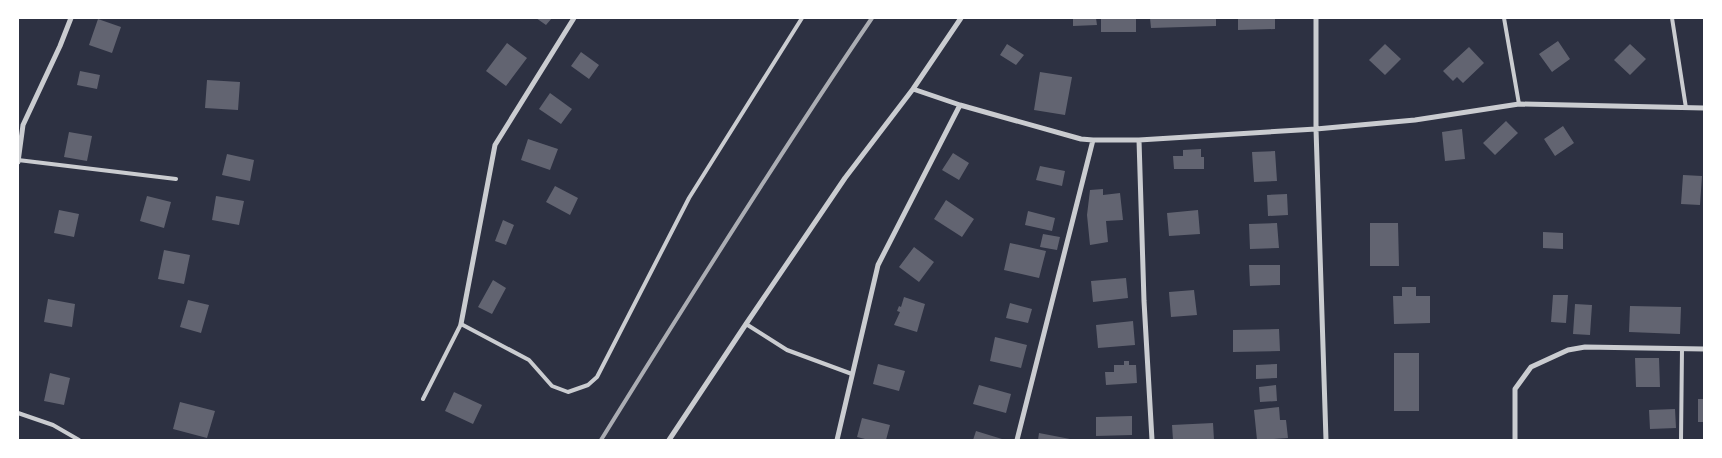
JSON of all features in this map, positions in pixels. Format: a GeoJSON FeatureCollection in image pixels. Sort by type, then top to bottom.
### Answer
{"type":"FeatureCollection","features":[{"type":"Feature","properties":{"kind":"street"},"geometry":{"type":"LineString","coordinates":[[18,161],[24,125],[71,18]]}},
{"type":"Feature","properties":{"kind":"street"},"geometry":{"type":"LineString","coordinates":[[461,324],[496,145],[574,18]]}},
{"type":"Feature","properties":{"kind":"street"},"geometry":{"type":"LineString","coordinates":[[669,440],[845,178],[913,89],[961,18]]}},
{"type":"Feature","properties":{"kind":"street"},"geometry":{"type":"LineString","coordinates":[[1316,18],[1316,130],[1326,440]]}},
{"type":"Feature","properties":{"kind":"street"},"geometry":{"type":"LineString","coordinates":[[913,89],[960,105],[1081,139],[1093,140],[1139,140],[1316,130],[1416,120],[1519,104],[1704,108]]}},
{"type":"Feature","properties":{"kind":"street"},"geometry":{"type":"LineString","coordinates":[[838,440],[878,265],[960,105]]}},
{"type":"Feature","properties":{"kind":"street"},"geometry":{"type":"LineString","coordinates":[[1017,440],[1093,140]]}},
{"type":"Feature","properties":{"kind":"street"},"geometry":{"type":"LineString","coordinates":[[1139,140],[1144,301],[1152,440]]}},
{"type":"Feature","properties":{"kind":"street"},"geometry":{"type":"LineString","coordinates":[[1515,440],[1515,389],[1530,366],[1568,350],[1585,347],[1704,349]]}},
{"type":"Feature","properties":{"kind":"lane"},"geometry":{"type":"LineString","coordinates":[[423,399],[461,324],[529,360],[552,386],[568,392],[588,385],[597,377],[689,198],[802,18]]}},
{"type":"Feature","properties":{"kind":"lane"},"geometry":{"type":"LineString","coordinates":[[1504,18],[1519,104]]}},
{"type":"Feature","properties":{"kind":"lane"},"geometry":{"type":"LineString","coordinates":[[1672,18],[1686,108]]}},
{"type":"Feature","properties":{"kind":"lane"},"geometry":{"type":"LineString","coordinates":[[18,161],[176,180]]}},
{"type":"Feature","properties":{"kind":"lane"},"geometry":{"type":"LineString","coordinates":[[746,324],[787,350],[852,374]]}},
{"type":"Feature","properties":{"kind":"lane"},"geometry":{"type":"LineString","coordinates":[[1681,440],[1682,349]]}},
{"type":"Feature","properties":{"kind":"lane"},"geometry":{"type":"LineString","coordinates":[[18,413],[53,425],[79,440]]}},
{"type":"Feature","properties":{"kind":"building"},"geometry":{"type":"Polygon","coordinates":[[[536,18],[552,18],[546,25],[536,18]]]}},
{"type":"Feature","properties":{"kind":"building"},"geometry":{"type":"Polygon","coordinates":[[[1073,18],[1096,18],[1097,25],[1073,26],[1073,18]]]}},
{"type":"Feature","properties":{"kind":"building"},"geometry":{"type":"Polygon","coordinates":[[[1101,18],[1136,18],[1136,32],[1101,32],[1101,18]]]}},
{"type":"Feature","properties":{"kind":"building"},"geometry":{"type":"Polygon","coordinates":[[[1150,18],[1216,18],[1216,26],[1151,28],[1150,18]]]}},
{"type":"Feature","properties":{"kind":"building"},"geometry":{"type":"Polygon","coordinates":[[[1238,18],[1275,18],[1275,29],[1238,30],[1238,18]]]}},
{"type":"Feature","properties":{"kind":"building"},"geometry":{"type":"Polygon","coordinates":[[[98,19],[121,27],[112,53],[89,45],[98,19]]]}},
{"type":"Feature","properties":{"kind":"building"},"geometry":{"type":"Polygon","coordinates":[[[1558,41],[1570,59],[1552,72],[1539,54],[1558,41]]]}},
{"type":"Feature","properties":{"kind":"building"},"geometry":{"type":"Polygon","coordinates":[[[507,43],[527,58],[506,86],[486,71],[507,43]]]}},
{"type":"Feature","properties":{"kind":"building"},"geometry":{"type":"Polygon","coordinates":[[[1007,44],[1024,55],[1016,65],[1000,55],[1007,44]]]}},
{"type":"Feature","properties":{"kind":"building"},"geometry":{"type":"Polygon","coordinates":[[[1385,44],[1401,59],[1385,75],[1369,60],[1385,44]]]}},
{"type":"Feature","properties":{"kind":"building"},"geometry":{"type":"Polygon","coordinates":[[[1630,44],[1646,59],[1630,75],[1614,60],[1630,44]]]}},
{"type":"Feature","properties":{"kind":"building"},"geometry":{"type":"Polygon","coordinates":[[[1469,47],[1484,63],[1463,83],[1457,77],[1453,81],[1443,71],[1469,47]]]}},
{"type":"Feature","properties":{"kind":"building"},"geometry":{"type":"Polygon","coordinates":[[[581,52],[599,65],[589,79],[571,66],[581,52]]]}},
{"type":"Feature","properties":{"kind":"building"},"geometry":{"type":"Polygon","coordinates":[[[80,71],[100,75],[97,89],[77,85],[80,71]]]}},
{"type":"Feature","properties":{"kind":"building"},"geometry":{"type":"Polygon","coordinates":[[[1040,72],[1072,77],[1065,115],[1034,110],[1040,72]]]}},
{"type":"Feature","properties":{"kind":"building"},"geometry":{"type":"Polygon","coordinates":[[[207,80],[240,82],[238,110],[205,108],[207,80]]]}},
{"type":"Feature","properties":{"kind":"building"},"geometry":{"type":"Polygon","coordinates":[[[550,93],[572,109],[561,124],[539,109],[550,93]]]}},
{"type":"Feature","properties":{"kind":"building"},"geometry":{"type":"Polygon","coordinates":[[[1506,121],[1518,133],[1495,155],[1483,143],[1506,121]]]}},
{"type":"Feature","properties":{"kind":"building"},"geometry":{"type":"Polygon","coordinates":[[[1563,126],[1574,143],[1555,156],[1544,139],[1563,126]]]}},
{"type":"Feature","properties":{"kind":"building"},"geometry":{"type":"Polygon","coordinates":[[[1462,129],[1465,159],[1445,161],[1442,132],[1462,129]]]}},
{"type":"Feature","properties":{"kind":"building"},"geometry":{"type":"Polygon","coordinates":[[[69,132],[92,136],[87,161],[64,157],[69,132]]]}},
{"type":"Feature","properties":{"kind":"building"},"geometry":{"type":"Polygon","coordinates":[[[528,139],[558,149],[550,170],[521,160],[528,139]]]}},
{"type":"Feature","properties":{"kind":"building"},"geometry":{"type":"Polygon","coordinates":[[[1201,149],[1201,157],[1204,157],[1204,169],[1174,169],[1173,156],[1183,156],[1183,150],[1201,149]]]}},
{"type":"Feature","properties":{"kind":"building"},"geometry":{"type":"Polygon","coordinates":[[[1275,151],[1277,181],[1254,182],[1252,152],[1275,151]]]}},
{"type":"Feature","properties":{"kind":"building"},"geometry":{"type":"Polygon","coordinates":[[[953,153],[969,163],[959,180],[942,170],[953,153]]]}},
{"type":"Feature","properties":{"kind":"building"},"geometry":{"type":"Polygon","coordinates":[[[227,154],[254,160],[250,181],[222,175],[227,154]]]}},
{"type":"Feature","properties":{"kind":"building"},"geometry":{"type":"Polygon","coordinates":[[[1040,166],[1065,171],[1062,186],[1036,180],[1040,166]]]}},
{"type":"Feature","properties":{"kind":"building"},"geometry":{"type":"Polygon","coordinates":[[[1683,175],[1702,176],[1700,205],[1681,204],[1683,175]]]}},
{"type":"Feature","properties":{"kind":"building"},"geometry":{"type":"Polygon","coordinates":[[[555,186],[578,198],[570,215],[546,202],[555,186]]]}},
{"type":"Feature","properties":{"kind":"building"},"geometry":{"type":"Polygon","coordinates":[[[1103,189],[1103,195],[1120,193],[1123,220],[1106,221],[1108,242],[1090,245],[1087,215],[1090,190],[1103,189]]]}},
{"type":"Feature","properties":{"kind":"building"},"geometry":{"type":"Polygon","coordinates":[[[1287,194],[1288,215],[1268,216],[1267,195],[1287,194]]]}},
{"type":"Feature","properties":{"kind":"building"},"geometry":{"type":"Polygon","coordinates":[[[147,196],[171,202],[164,228],[140,221],[147,196]]]}},
{"type":"Feature","properties":{"kind":"building"},"geometry":{"type":"Polygon","coordinates":[[[216,196],[244,201],[239,225],[212,220],[216,196]]]}},
{"type":"Feature","properties":{"kind":"building"},"geometry":{"type":"Polygon","coordinates":[[[946,200],[974,219],[962,237],[934,219],[946,200]]]}},
{"type":"Feature","properties":{"kind":"building"},"geometry":{"type":"Polygon","coordinates":[[[59,210],[79,214],[74,237],[54,233],[59,210]]]}},
{"type":"Feature","properties":{"kind":"building"},"geometry":{"type":"Polygon","coordinates":[[[1198,210],[1200,234],[1169,236],[1167,213],[1198,210]]]}},
{"type":"Feature","properties":{"kind":"building"},"geometry":{"type":"Polygon","coordinates":[[[1028,211],[1055,218],[1052,231],[1025,225],[1028,211]]]}},
{"type":"Feature","properties":{"kind":"building"},"geometry":{"type":"Polygon","coordinates":[[[503,220],[514,225],[506,245],[495,241],[503,220]]]}},
{"type":"Feature","properties":{"kind":"building"},"geometry":{"type":"Polygon","coordinates":[[[1277,223],[1279,248],[1250,249],[1249,224],[1277,223]]]}},
{"type":"Feature","properties":{"kind":"building"},"geometry":{"type":"Polygon","coordinates":[[[1370,223],[1398,223],[1399,266],[1370,266],[1370,223]]]}},
{"type":"Feature","properties":{"kind":"building"},"geometry":{"type":"Polygon","coordinates":[[[1543,232],[1563,233],[1563,249],[1543,248],[1543,232]]]}},
{"type":"Feature","properties":{"kind":"building"},"geometry":{"type":"Polygon","coordinates":[[[1043,234],[1060,237],[1057,250],[1040,247],[1043,234]]]}},
{"type":"Feature","properties":{"kind":"building"},"geometry":{"type":"Polygon","coordinates":[[[1010,243],[1046,251],[1039,278],[1004,270],[1010,243]]]}},
{"type":"Feature","properties":{"kind":"building"},"geometry":{"type":"Polygon","coordinates":[[[914,247],[934,262],[919,282],[899,267],[914,247]]]}},
{"type":"Feature","properties":{"kind":"building"},"geometry":{"type":"Polygon","coordinates":[[[164,250],[190,255],[184,284],[158,279],[164,250]]]}},
{"type":"Feature","properties":{"kind":"building"},"geometry":{"type":"Polygon","coordinates":[[[1249,265],[1280,265],[1280,285],[1250,286],[1249,265]]]}},
{"type":"Feature","properties":{"kind":"building"},"geometry":{"type":"Polygon","coordinates":[[[1126,278],[1128,298],[1093,302],[1091,281],[1126,278]]]}},
{"type":"Feature","properties":{"kind":"building"},"geometry":{"type":"Polygon","coordinates":[[[493,280],[506,288],[492,314],[478,307],[493,280]]]}},
{"type":"Feature","properties":{"kind":"building"},"geometry":{"type":"Polygon","coordinates":[[[1402,287],[1416,287],[1416,296],[1430,296],[1430,323],[1394,324],[1393,296],[1402,296],[1402,287]]]}},
{"type":"Feature","properties":{"kind":"building"},"geometry":{"type":"Polygon","coordinates":[[[1194,290],[1197,315],[1171,317],[1169,292],[1194,290]]]}},
{"type":"Feature","properties":{"kind":"building"},"geometry":{"type":"Polygon","coordinates":[[[1553,295],[1568,295],[1566,323],[1551,322],[1553,295]]]}},
{"type":"Feature","properties":{"kind":"building"},"geometry":{"type":"Polygon","coordinates":[[[904,297],[925,304],[917,332],[894,325],[900,312],[897,311],[899,306],[901,307],[904,297]]]}},
{"type":"Feature","properties":{"kind":"building"},"geometry":{"type":"Polygon","coordinates":[[[48,299],[75,304],[72,327],[44,322],[48,299]]]}},
{"type":"Feature","properties":{"kind":"building"},"geometry":{"type":"Polygon","coordinates":[[[188,300],[209,305],[201,333],[180,327],[188,300]]]}},
{"type":"Feature","properties":{"kind":"building"},"geometry":{"type":"Polygon","coordinates":[[[1010,303],[1032,309],[1028,323],[1006,318],[1010,303]]]}},
{"type":"Feature","properties":{"kind":"building"},"geometry":{"type":"Polygon","coordinates":[[[1575,304],[1592,305],[1590,335],[1573,334],[1575,304]]]}},
{"type":"Feature","properties":{"kind":"building"},"geometry":{"type":"Polygon","coordinates":[[[1630,306],[1681,307],[1680,334],[1629,332],[1630,306]]]}},
{"type":"Feature","properties":{"kind":"building"},"geometry":{"type":"Polygon","coordinates":[[[1133,321],[1135,345],[1098,348],[1096,325],[1133,321]]]}},
{"type":"Feature","properties":{"kind":"building"},"geometry":{"type":"Polygon","coordinates":[[[1279,329],[1280,351],[1233,352],[1233,330],[1279,329]]]}},
{"type":"Feature","properties":{"kind":"building"},"geometry":{"type":"Polygon","coordinates":[[[995,337],[1027,345],[1021,368],[990,361],[995,337]]]}},
{"type":"Feature","properties":{"kind":"building"},"geometry":{"type":"Polygon","coordinates":[[[1394,353],[1419,353],[1419,411],[1394,411],[1394,353]]]}},
{"type":"Feature","properties":{"kind":"building"},"geometry":{"type":"Polygon","coordinates":[[[1635,358],[1659,358],[1660,387],[1636,387],[1635,358]]]}},
{"type":"Feature","properties":{"kind":"building"},"geometry":{"type":"Polygon","coordinates":[[[1124,361],[1129,361],[1129,365],[1136,365],[1137,383],[1106,385],[1105,372],[1114,372],[1114,365],[1124,365],[1124,361]]]}},
{"type":"Feature","properties":{"kind":"building"},"geometry":{"type":"Polygon","coordinates":[[[878,364],[905,371],[899,391],[873,384],[878,364]]]}},
{"type":"Feature","properties":{"kind":"building"},"geometry":{"type":"Polygon","coordinates":[[[1277,364],[1277,378],[1256,379],[1256,365],[1277,364]]]}},
{"type":"Feature","properties":{"kind":"building"},"geometry":{"type":"Polygon","coordinates":[[[50,373],[70,378],[64,405],[44,401],[50,373]]]}},
{"type":"Feature","properties":{"kind":"building"},"geometry":{"type":"Polygon","coordinates":[[[979,385],[1011,394],[1006,413],[973,404],[979,385]]]}},
{"type":"Feature","properties":{"kind":"building"},"geometry":{"type":"Polygon","coordinates":[[[1276,385],[1277,401],[1260,402],[1259,387],[1276,385]]]}},
{"type":"Feature","properties":{"kind":"building"},"geometry":{"type":"Polygon","coordinates":[[[454,392],[482,405],[473,424],[445,411],[454,392]]]}},
{"type":"Feature","properties":{"kind":"building"},"geometry":{"type":"Polygon","coordinates":[[[1698,399],[1704,399],[1704,422],[1698,422],[1698,399]]]}},
{"type":"Feature","properties":{"kind":"building"},"geometry":{"type":"Polygon","coordinates":[[[180,402],[215,411],[207,438],[173,429],[180,402]]]}},
{"type":"Feature","properties":{"kind":"building"},"geometry":{"type":"Polygon","coordinates":[[[1279,407],[1280,420],[1286,420],[1288,438],[1257,440],[1254,410],[1279,407]]]}},
{"type":"Feature","properties":{"kind":"building"},"geometry":{"type":"Polygon","coordinates":[[[1675,409],[1676,428],[1650,429],[1649,410],[1675,409]]]}},
{"type":"Feature","properties":{"kind":"building"},"geometry":{"type":"Polygon","coordinates":[[[1132,416],[1132,435],[1096,436],[1096,417],[1132,416]]]}},
{"type":"Feature","properties":{"kind":"building"},"geometry":{"type":"Polygon","coordinates":[[[862,418],[890,425],[886,440],[869,440],[857,437],[862,418]]]}},
{"type":"Feature","properties":{"kind":"building"},"geometry":{"type":"Polygon","coordinates":[[[1213,423],[1214,440],[1173,440],[1172,425],[1213,423]]]}},
{"type":"Feature","properties":{"kind":"building"},"geometry":{"type":"Polygon","coordinates":[[[976,431],[1002,439],[973,440],[976,431]]]}},
{"type":"Feature","properties":{"kind":"building"},"geometry":{"type":"Polygon","coordinates":[[[1039,433],[1070,439],[1070,440],[1038,440],[1039,433]]]}},
{"type":"Feature","properties":{"kind":"railway"},"geometry":{"type":"LineString","coordinates":[[601,440],[802,122],[872,18]]}}]}
